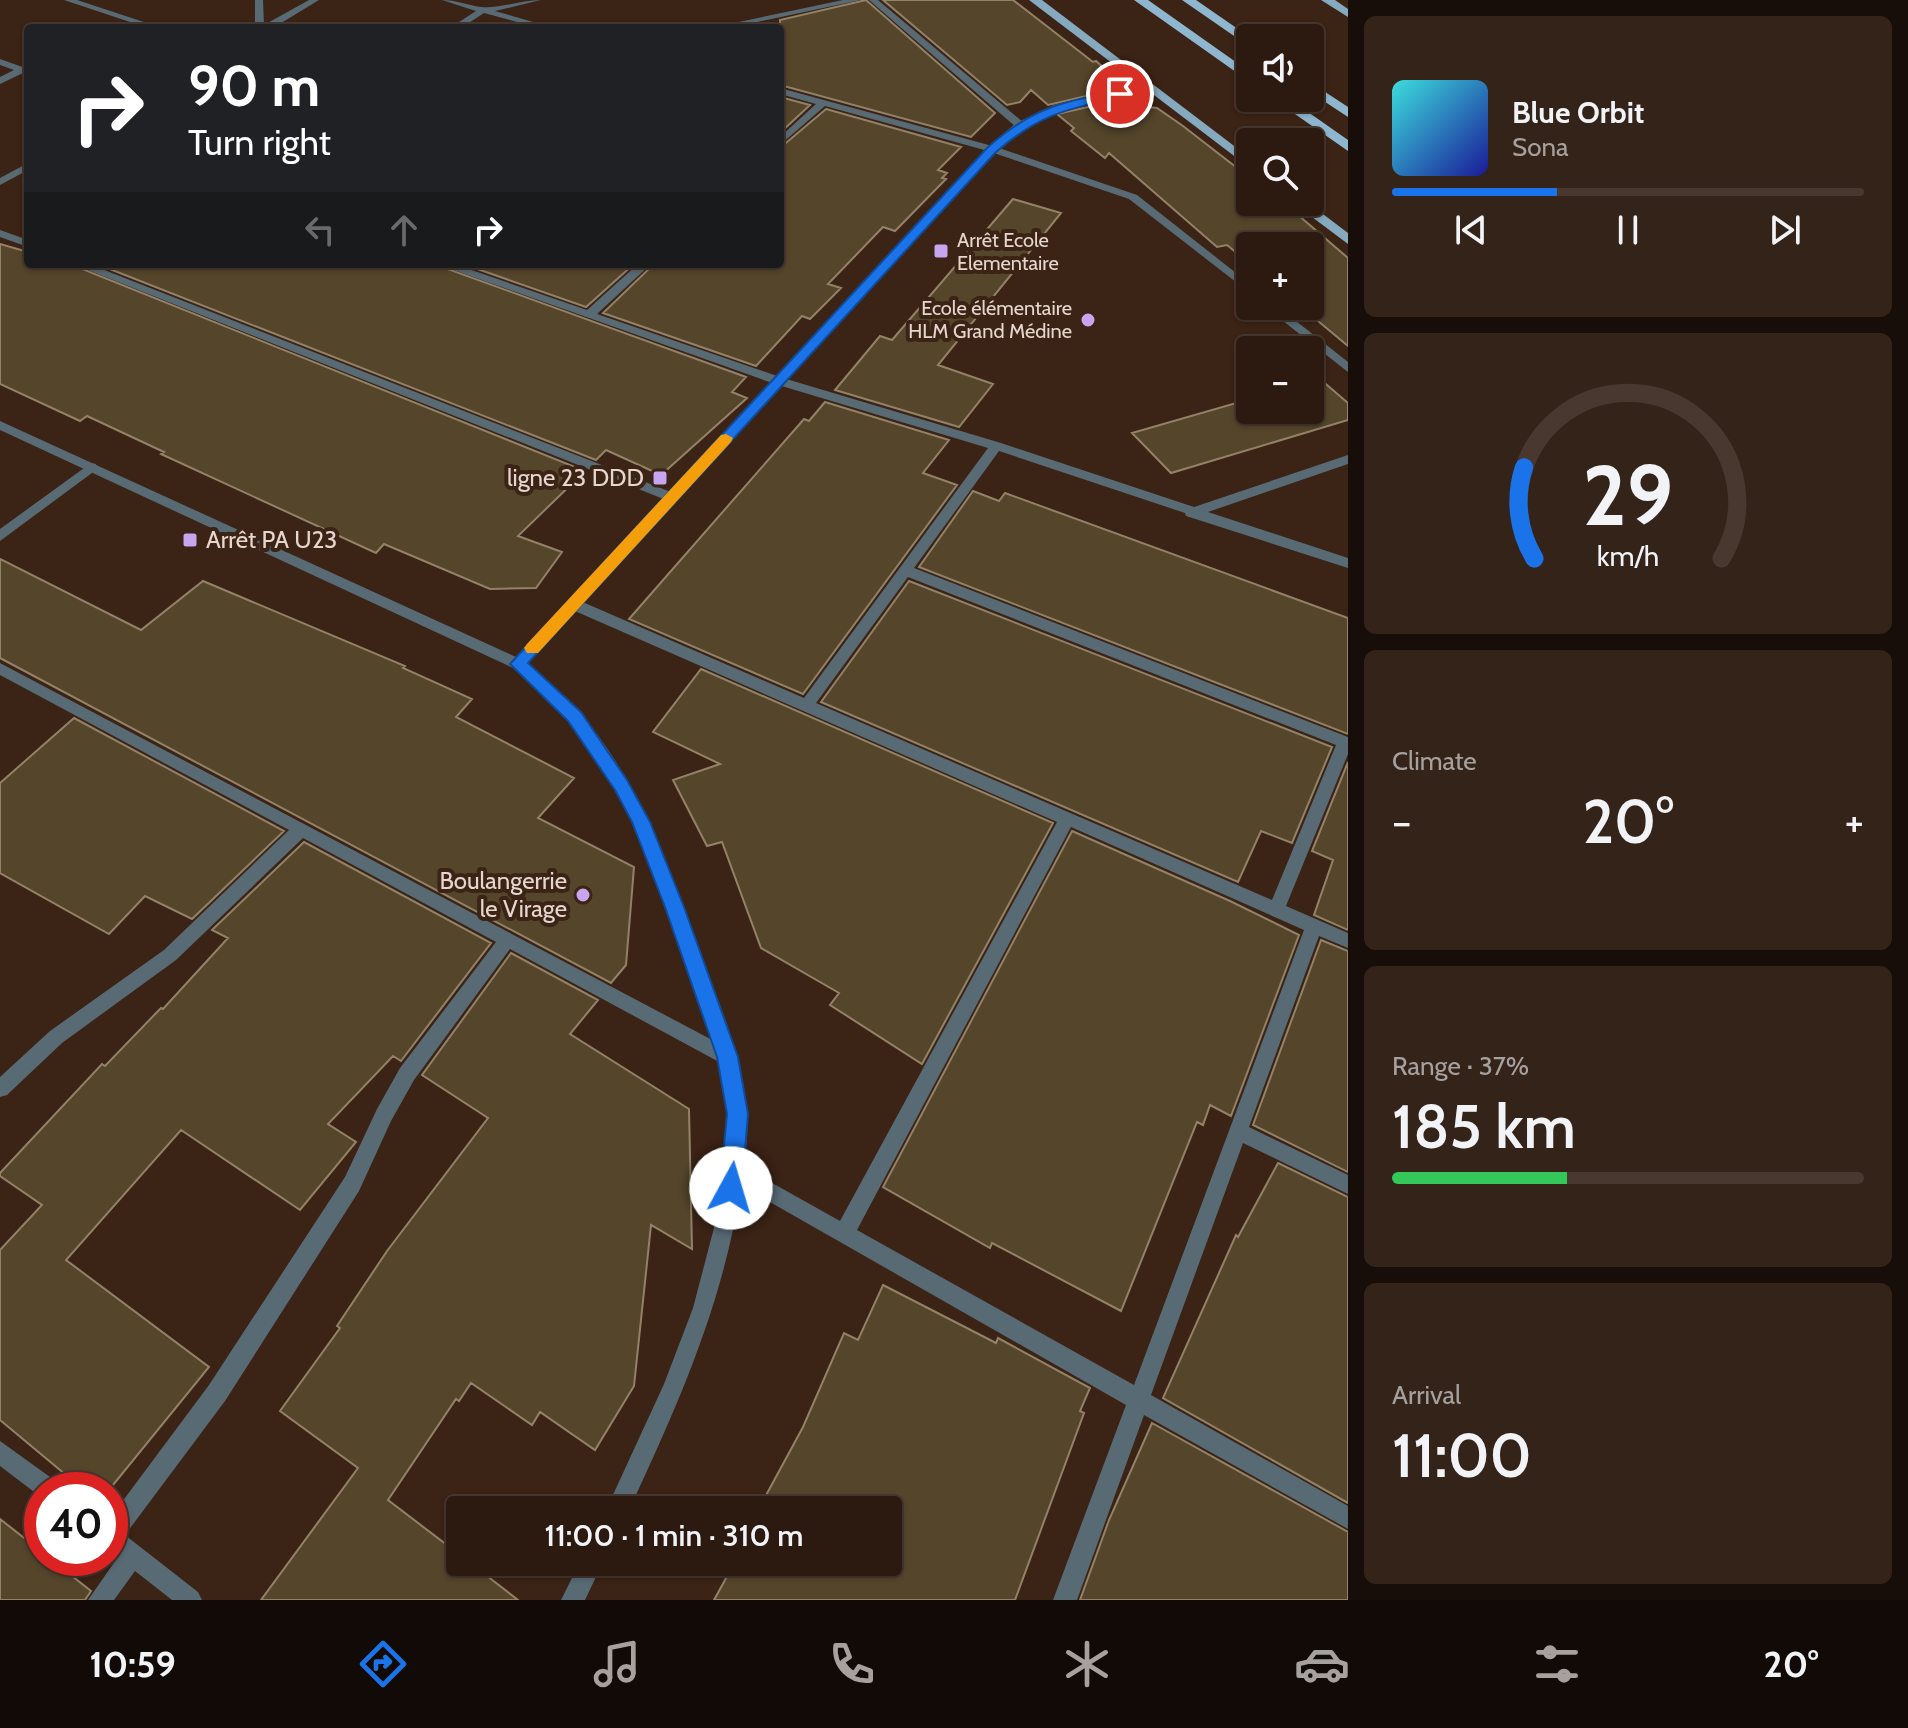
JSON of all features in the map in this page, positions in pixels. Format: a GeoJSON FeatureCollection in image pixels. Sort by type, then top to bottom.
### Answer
{"type":"FeatureCollection","features":[{"type":"Feature","properties":{"kind":"highway"},"geometry":{"type":"LineString","coordinates":[[1140,0],[1236,68]]}},
{"type":"Feature","properties":{"kind":"highway"},"geometry":{"type":"LineString","coordinates":[[1188,0],[1236,33]]}},
{"type":"Feature","properties":{"kind":"highway"},"geometry":{"type":"LineString","coordinates":[[1324,96],[1348,113]]}},
{"type":"Feature","properties":{"kind":"highway"},"geometry":{"type":"LineString","coordinates":[[1299,112],[1348,147]]}},
{"type":"Feature","properties":{"kind":"main road"},"geometry":{"type":"LineString","coordinates":[[1035,0],[1236,153]]}},
{"type":"Feature","properties":{"kind":"main road"},"geometry":{"type":"LineString","coordinates":[[1327,0],[1348,14]]}},
{"type":"Feature","properties":{"kind":"main road"},"geometry":{"type":"LineString","coordinates":[[1317,216],[1348,240]]}},
{"type":"Feature","properties":{"kind":"street"},"geometry":{"type":"LineString","coordinates":[[68,0],[144,24]]}},
{"type":"Feature","properties":{"kind":"street"},"geometry":{"type":"LineString","coordinates":[[91,7],[104,0]]}},
{"type":"Feature","properties":{"kind":"street"},"geometry":{"type":"LineString","coordinates":[[259,0],[260,24]]}},
{"type":"Feature","properties":{"kind":"street"},"geometry":{"type":"LineString","coordinates":[[273,24],[315,0]]}},
{"type":"Feature","properties":{"kind":"street"},"geometry":{"type":"LineString","coordinates":[[446,0],[532,24]]}},
{"type":"Feature","properties":{"kind":"street"},"geometry":{"type":"LineString","coordinates":[[461,24],[483,10],[537,0]]}},
{"type":"Feature","properties":{"kind":"street"},"geometry":{"type":"LineString","coordinates":[[735,24],[857,0]]}},
{"type":"Feature","properties":{"kind":"street"},"geometry":{"type":"LineString","coordinates":[[873,0],[1020,125]]}},
{"type":"Feature","properties":{"kind":"street"},"geometry":{"type":"LineString","coordinates":[[0,62],[24,71]]}},
{"type":"Feature","properties":{"kind":"street"},"geometry":{"type":"LineString","coordinates":[[0,81],[24,71]]}},
{"type":"Feature","properties":{"kind":"street"},"geometry":{"type":"LineString","coordinates":[[518,664],[992,149],[1020,125],[1057,107],[1151,87]]}},
{"type":"Feature","properties":{"kind":"street"},"geometry":{"type":"LineString","coordinates":[[784,92],[992,149],[1133,197],[1236,279]]}},
{"type":"Feature","properties":{"kind":"street"},"geometry":{"type":"LineString","coordinates":[[784,138],[823,103]]}},
{"type":"Feature","properties":{"kind":"street"},"geometry":{"type":"LineString","coordinates":[[0,182],[24,168]]}},
{"type":"Feature","properties":{"kind":"street"},"geometry":{"type":"LineString","coordinates":[[0,233],[24,242]]}},
{"type":"Feature","properties":{"kind":"street"},"geometry":{"type":"LineString","coordinates":[[89,268],[671,497]]}},
{"type":"Feature","properties":{"kind":"street"},"geometry":{"type":"LineString","coordinates":[[454,268],[779,381],[996,446],[1348,563]]}},
{"type":"Feature","properties":{"kind":"street"},"geometry":{"type":"LineString","coordinates":[[588,315],[641,268]]}},
{"type":"Feature","properties":{"kind":"street"},"geometry":{"type":"LineString","coordinates":[[1288,320],[1348,368]]}},
{"type":"Feature","properties":{"kind":"street"},"geometry":{"type":"LineString","coordinates":[[0,425],[518,664],[575,716],[621,785],[641,822],[675,907],[727,1057],[738,1114],[720,1256],[667,1407],[624,1496]]}},
{"type":"Feature","properties":{"kind":"street"},"geometry":{"type":"LineString","coordinates":[[806,706],[996,446]]}},
{"type":"Feature","properties":{"kind":"street"},"geometry":{"type":"LineString","coordinates":[[1191,513],[1348,459]]}},
{"type":"Feature","properties":{"kind":"street"},"geometry":{"type":"LineString","coordinates":[[0,536],[91,467]]}},
{"type":"Feature","properties":{"kind":"street"},"geometry":{"type":"LineString","coordinates":[[905,570],[1347,742],[1276,910]]}},
{"type":"Feature","properties":{"kind":"street"},"geometry":{"type":"LineString","coordinates":[[573,604],[1348,941]]}},
{"type":"Feature","properties":{"kind":"street"},"geometry":{"type":"LineString","coordinates":[[0,668],[727,1057]]}},
{"type":"Feature","properties":{"kind":"street"},"geometry":{"type":"LineString","coordinates":[[844,1234],[1067,819]]}},
{"type":"Feature","properties":{"kind":"street"},"geometry":{"type":"LineString","coordinates":[[0,1089],[56,1037],[170,955],[301,829]]}},
{"type":"Feature","properties":{"kind":"street"},"geometry":{"type":"LineString","coordinates":[[1065,1600],[1314,926]]}},
{"type":"Feature","properties":{"kind":"street"},"geometry":{"type":"LineString","coordinates":[[128,1513],[217,1393],[352,1184],[400,1085],[508,939]]}},
{"type":"Feature","properties":{"kind":"street"},"geometry":{"type":"LineString","coordinates":[[1238,1131],[1348,1185]]}},
{"type":"Feature","properties":{"kind":"street"},"geometry":{"type":"LineString","coordinates":[[733,1171],[1348,1518]]}},
{"type":"Feature","properties":{"kind":"street"},"geometry":{"type":"LineString","coordinates":[[0,1452],[26,1472]]}},
{"type":"Feature","properties":{"kind":"street"},"geometry":{"type":"LineString","coordinates":[[128,1552],[190,1600]]}},
{"type":"Feature","properties":{"kind":"street"},"geometry":{"type":"LineString","coordinates":[[100,1600],[133,1556]]}},
{"type":"Feature","properties":{"kind":"street"},"geometry":{"type":"LineString","coordinates":[[573,1600],[585,1576]]}},
{"type":"Feature","properties":{"kind":"building"},"geometry":{"type":"Polygon","coordinates":[[[866,0],[995,113],[971,137],[784,86],[784,24],[780,24],[780,20],[866,0]]]}},
{"type":"Feature","properties":{"kind":"building"},"geometry":{"type":"Polygon","coordinates":[[[883,0],[1013,0],[1093,62],[1096,61],[1125,87],[1048,105],[1031,90],[1020,102],[1007,105],[883,0]]]}},
{"type":"Feature","properties":{"kind":"building"},"geometry":{"type":"Polygon","coordinates":[[[1136,96],[1148,107],[1157,108],[1183,126],[1236,167],[1236,216],[1299,216],[1318,232],[1236,232],[1236,252],[1227,245],[1217,247],[1109,153],[1105,158],[1071,131],[1074,128],[1057,114],[1136,96]]]}},
{"type":"Feature","properties":{"kind":"building"},"geometry":{"type":"Polygon","coordinates":[[[784,98],[810,105],[784,129],[784,98]]]}},
{"type":"Feature","properties":{"kind":"building"},"geometry":{"type":"Polygon","coordinates":[[[826,109],[961,147],[938,170],[947,173],[942,178],[946,179],[895,231],[883,227],[828,284],[841,288],[810,319],[802,316],[756,366],[603,313],[650,268],[784,268],[784,145],[826,109]]]}},
{"type":"Feature","properties":{"kind":"building"},"geometry":{"type":"Polygon","coordinates":[[[1013,199],[1061,213],[938,365],[993,384],[959,427],[835,390],[880,336],[892,340],[1013,199]]]}},
{"type":"Feature","properties":{"kind":"building"},"geometry":{"type":"Polygon","coordinates":[[[1324,237],[1348,258],[1348,346],[1317,320],[1324,320],[1324,237]]]}},
{"type":"Feature","properties":{"kind":"building"},"geometry":{"type":"Polygon","coordinates":[[[0,244],[24,251],[24,268],[80,268],[585,471],[518,536],[562,552],[536,588],[490,589],[384,544],[376,553],[161,454],[164,452],[87,416],[80,421],[0,384],[0,244]]]}},
{"type":"Feature","properties":{"kind":"building"},"geometry":{"type":"Polygon","coordinates":[[[107,268],[445,268],[746,377],[732,392],[747,398],[661,475],[606,450],[596,460],[107,268]]]}},
{"type":"Feature","properties":{"kind":"building"},"geometry":{"type":"Polygon","coordinates":[[[474,268],[630,268],[586,307],[474,268]]]}},
{"type":"Feature","properties":{"kind":"building"},"geometry":{"type":"Polygon","coordinates":[[[1324,382],[1348,403],[1348,420],[1171,473],[1132,433],[1236,403],[1236,424],[1324,424],[1324,382]]]}},
{"type":"Feature","properties":{"kind":"building"},"geometry":{"type":"Polygon","coordinates":[[[825,402],[949,440],[923,473],[957,485],[803,694],[629,619],[804,419],[809,421],[825,402]]]}},
{"type":"Feature","properties":{"kind":"building"},"geometry":{"type":"Polygon","coordinates":[[[973,491],[999,501],[1005,493],[1348,618],[1348,734],[919,567],[973,491]]]}},
{"type":"Feature","properties":{"kind":"building"},"geometry":{"type":"Polygon","coordinates":[[[0,559],[141,630],[203,581],[405,666],[403,668],[472,699],[456,717],[574,778],[538,818],[634,867],[626,965],[611,983],[0,658],[0,559]]]}},
{"type":"Feature","properties":{"kind":"building"},"geometry":{"type":"Polygon","coordinates":[[[909,581],[1332,747],[1292,843],[1261,831],[1238,882],[821,702],[909,581]]]}},
{"type":"Feature","properties":{"kind":"building"},"geometry":{"type":"Polygon","coordinates":[[[701,669],[1053,823],[922,1064],[830,1005],[839,993],[761,948],[722,842],[707,846],[673,780],[720,764],[653,732],[701,669]]]}},
{"type":"Feature","properties":{"kind":"building"},"geometry":{"type":"Polygon","coordinates":[[[74,718],[284,831],[192,919],[145,896],[109,934],[0,873],[0,783],[74,718]]]}},
{"type":"Feature","properties":{"kind":"building"},"geometry":{"type":"Polygon","coordinates":[[[1348,762],[1348,930],[1314,915],[1333,860],[1312,851],[1348,762]]]}},
{"type":"Feature","properties":{"kind":"building"},"geometry":{"type":"Polygon","coordinates":[[[1072,831],[1299,935],[1231,1116],[1210,1105],[1203,1125],[1197,1122],[1121,1311],[992,1243],[990,1248],[883,1187],[1072,831]]]}},
{"type":"Feature","properties":{"kind":"building"},"geometry":{"type":"Polygon","coordinates":[[[304,842],[491,943],[401,1061],[393,1056],[328,1124],[356,1142],[300,1210],[181,1130],[66,1260],[209,1367],[124,1472],[62,1472],[0,1420],[0,1250],[42,1205],[0,1173],[102,1064],[105,1066],[163,1009],[228,938],[212,930],[304,842]]]}},
{"type":"Feature","properties":{"kind":"building"},"geometry":{"type":"Polygon","coordinates":[[[1321,940],[1348,951],[1348,1172],[1253,1125],[1321,940]]]}},
{"type":"Feature","properties":{"kind":"building"},"geometry":{"type":"Polygon","coordinates":[[[511,953],[598,1000],[570,1034],[689,1109],[692,1249],[651,1225],[634,1386],[595,1450],[540,1412],[532,1425],[471,1383],[459,1401],[456,1399],[388,1500],[446,1544],[446,1576],[487,1576],[518,1600],[261,1600],[358,1468],[280,1411],[340,1328],[337,1326],[387,1251],[488,1118],[422,1075],[511,953]]]}},
{"type":"Feature","properties":{"kind":"building"},"geometry":{"type":"Polygon","coordinates":[[[1278,1163],[1348,1197],[1348,1503],[1163,1398],[1236,1235],[1238,1237],[1278,1163]]]}},
{"type":"Feature","properties":{"kind":"building"},"geometry":{"type":"Polygon","coordinates":[[[883,1285],[996,1343],[998,1338],[1090,1388],[1080,1411],[1084,1413],[1015,1600],[714,1600],[727,1576],[902,1576],[902,1496],[766,1496],[803,1427],[844,1333],[858,1340],[883,1285]]]}},
{"type":"Feature","properties":{"kind":"building"},"geometry":{"type":"Polygon","coordinates":[[[1152,1423],[1348,1532],[1348,1600],[1080,1600],[1109,1520],[1152,1423]]]}},
{"type":"Feature","properties":{"kind":"building"},"geometry":{"type":"Polygon","coordinates":[[[0,1519],[24,1538],[24,1576],[72,1576],[91,1591],[85,1600],[0,1600],[0,1519]]]}},
{"type":"Feature","properties":{"kind":"slow traffic"},"geometry":{"type":"LineString","coordinates":[[532,648],[726,438]]}},
{"type":"Feature","properties":{"kind":"place","name":"Arrêt Ecole Elementaire"},"geometry":{"type":"Point","coordinates":[941,251]}},
{"type":"Feature","properties":{"kind":"place","name":"Ecole élémentaire HLM Grand Médine"},"geometry":{"type":"Point","coordinates":[1088,320]}},
{"type":"Feature","properties":{"kind":"place","name":"ligne 23 DDD"},"geometry":{"type":"Point","coordinates":[660,478]}},
{"type":"Feature","properties":{"kind":"place","name":"Arrêt PA U23"},"geometry":{"type":"Point","coordinates":[190,540]}},
{"type":"Feature","properties":{"kind":"place","name":"Boulangerrie le Virage"},"geometry":{"type":"Point","coordinates":[583,895]}},
{"type":"Feature","properties":{"kind":"route"},"geometry":{"type":"LineString","coordinates":[[731,1188],[738,1114],[727,1057],[675,907],[641,822],[621,785],[575,716],[518,664],[992,149],[1020,125],[1057,107],[1120,94]]}}]}
